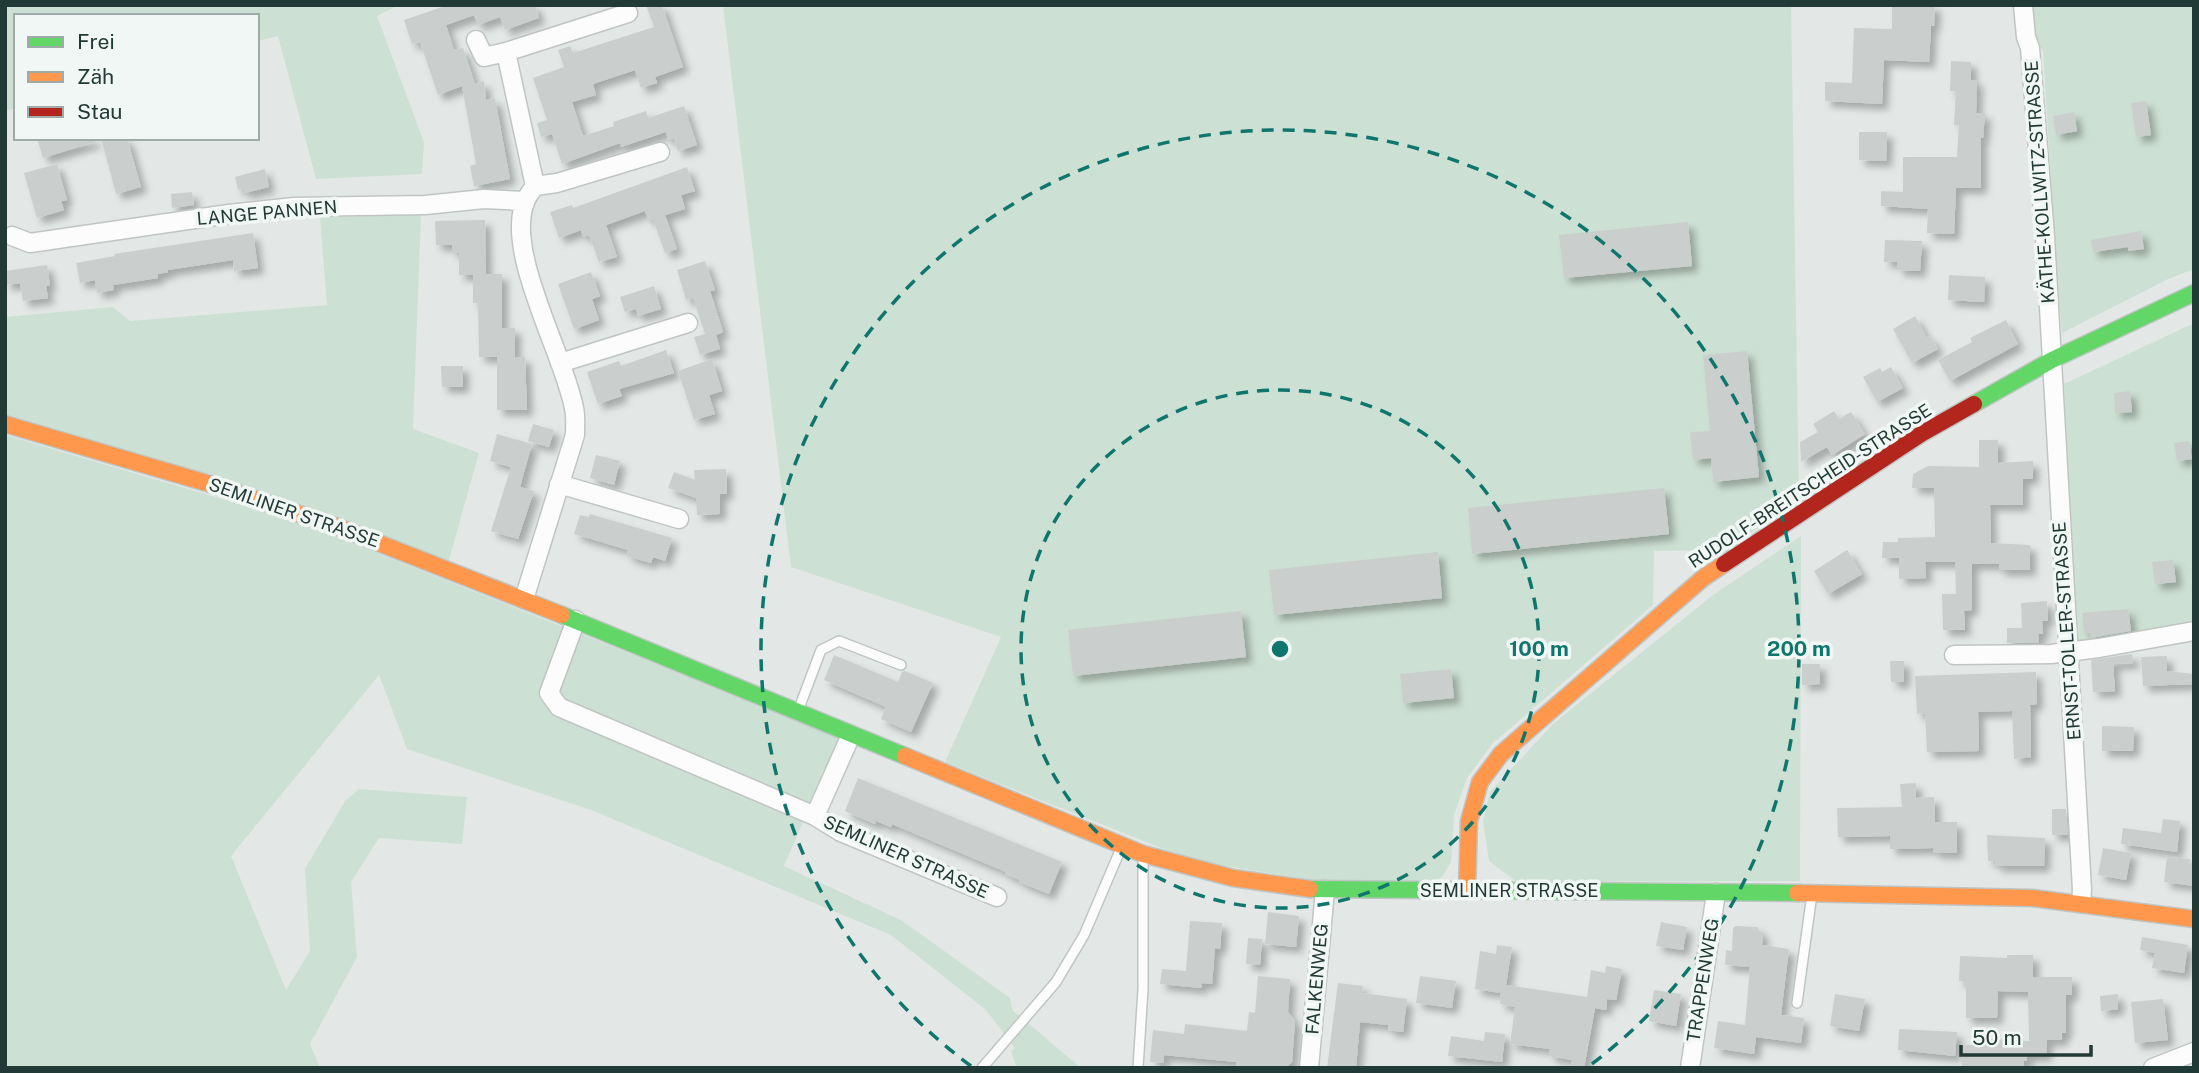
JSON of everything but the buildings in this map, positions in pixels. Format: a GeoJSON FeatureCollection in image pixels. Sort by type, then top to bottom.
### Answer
{"type":"FeatureCollection","features":[{"type":"Feature","properties":{"kind":"street","name":"KÄTHE-KOLLWITZ-STRASSE"},"geometry":{"type":"LineString","coordinates":[[2023,5],[2036,116],[2052,360]]}},
{"type":"Feature","properties":{"kind":"street"},"geometry":{"type":"LineString","coordinates":[[476,40],[484,57],[628,13]]}},
{"type":"Feature","properties":{"kind":"street"},"geometry":{"type":"LineString","coordinates":[[506,52],[535,186],[525,201],[521,228],[527,270],[574,408],[575,435],[524,598]]}},
{"type":"Feature","properties":{"kind":"street"},"geometry":{"type":"LineString","coordinates":[[535,186],[557,183],[660,152]]}},
{"type":"Feature","properties":{"kind":"street","name":"LANGE PANNEN"},"geometry":{"type":"LineString","coordinates":[[12,236],[30,243],[294,207],[425,205],[484,199],[525,201]]}},
{"type":"Feature","properties":{"kind":"street","name":"RUDOLF-BREITSCHEID-STRASSE"},"geometry":{"type":"LineString","coordinates":[[1467,891],[1469,821],[1480,782],[1501,754],[1703,578],[1921,434],[2052,360],[2194,293]]}},
{"type":"Feature","properties":{"kind":"street"},"geometry":{"type":"LineString","coordinates":[[560,363],[688,323]]}},
{"type":"Feature","properties":{"kind":"street","name":"ERNST-TOLLER-STRASSE"},"geometry":{"type":"LineString","coordinates":[[2052,360],[2081,903]]}},
{"type":"Feature","properties":{"kind":"street","name":"SEMLINER STRASSE"},"geometry":{"type":"LineString","coordinates":[[5,424],[223,488],[338,527],[524,598],[798,712],[847,743],[1193,871],[1280,888],[1325,890],[1812,893],[2032,898],[2194,919]]}},
{"type":"Feature","properties":{"kind":"street"},"geometry":{"type":"LineString","coordinates":[[559,484],[679,519]]}},
{"type":"Feature","properties":{"kind":"street","name":"SEMLINER STRASSE"},"geometry":{"type":"LineString","coordinates":[[576,620],[549,693],[559,708],[816,816],[841,832],[997,897]]}},
{"type":"Feature","properties":{"kind":"street"},"geometry":{"type":"LineString","coordinates":[[1954,655],[2069,652],[2194,631]]}},
{"type":"Feature","properties":{"kind":"street","name":"SEMLINER STRASSE"},"geometry":{"type":"LineString","coordinates":[[816,816],[847,743]]}},
{"type":"Feature","properties":{"kind":"street","name":"FALKENWEG"},"geometry":{"type":"LineString","coordinates":[[1309,1068],[1325,890]]}},
{"type":"Feature","properties":{"kind":"street","name":"TRAPPENWEG"},"geometry":{"type":"LineString","coordinates":[[1690,1068],[1716,892]]}},
{"type":"Feature","properties":{"kind":"street"},"geometry":{"type":"LineString","coordinates":[[2154,1068],[2194,1052]]}},
{"type":"Feature","properties":{"kind":"lane"},"geometry":{"type":"LineString","coordinates":[[798,712],[821,650],[839,642],[901,665]]}},
{"type":"Feature","properties":{"kind":"lane"},"geometry":{"type":"LineString","coordinates":[[982,1068],[1056,982],[1084,935],[1122,845]]}},
{"type":"Feature","properties":{"kind":"lane"},"geometry":{"type":"LineString","coordinates":[[1138,1068],[1143,964],[1143,854]]}},
{"type":"Feature","properties":{"kind":"lane"},"geometry":{"type":"LineString","coordinates":[[1797,1003],[1812,893]]}},
{"type":"Feature","properties":{"kind":"green space"},"geometry":{"type":"Polygon","coordinates":[[[5,5],[399,5],[377,16],[424,142],[422,174],[316,179],[278,36],[259,41],[259,14],[14,14],[14,109],[5,111],[5,5]]]}},
{"type":"Feature","properties":{"kind":"green space"},"geometry":{"type":"Polygon","coordinates":[[[723,5],[1791,5],[1799,501],[1724,550],[1654,551],[1653,605],[1492,744],[1467,778],[1454,815],[1451,862],[1442,877],[1433,882],[1319,881],[1194,861],[945,762],[1001,637],[791,567],[723,5]]]}},
{"type":"Feature","properties":{"kind":"green space"},"geometry":{"type":"Polygon","coordinates":[[[2031,5],[2194,5],[2194,269],[2168,279],[2062,333],[2043,50],[2034,42],[2031,5]]]}},
{"type":"Feature","properties":{"kind":"green space"},"geometry":{"type":"Polygon","coordinates":[[[421,215],[413,429],[479,453],[449,560],[5,414],[5,317],[113,307],[130,321],[327,305],[320,217],[421,215]]]}},
{"type":"Feature","properties":{"kind":"green space"},"geometry":{"type":"Polygon","coordinates":[[[2194,323],[2194,626],[2078,647],[2064,384],[2194,323]]]}},
{"type":"Feature","properties":{"kind":"green space"},"geometry":{"type":"Polygon","coordinates":[[[5,435],[297,521],[840,737],[784,866],[901,920],[1010,998],[1013,1011],[1021,1017],[1006,1036],[985,1009],[891,935],[591,810],[407,749],[379,675],[231,856],[286,990],[310,951],[305,869],[345,801],[359,789],[467,797],[462,844],[379,838],[351,882],[357,957],[310,1044],[320,1068],[5,1068],[5,435]]]}},
{"type":"Feature","properties":{"kind":"green space"},"geometry":{"type":"Polygon","coordinates":[[[1801,536],[1800,881],[1517,882],[1489,861],[1483,821],[1490,792],[1554,723],[1713,595],[1801,536]]]}},
{"type":"Feature","properties":{"kind":"green space"},"geometry":{"type":"Polygon","coordinates":[[[1028,1023],[1081,1068],[1017,1068],[1011,1051],[1015,1048],[1010,1042],[1028,1023]]]}},
{"type":"Feature","properties":{"kind":"traffic: fast"},"geometry":{"type":"LineString","coordinates":[[1974,404],[2052,360],[2194,293]]}},
{"type":"Feature","properties":{"kind":"traffic: fast"},"geometry":{"type":"LineString","coordinates":[[562,615],[905,756]]}},
{"type":"Feature","properties":{"kind":"traffic: fast"},"geometry":{"type":"LineString","coordinates":[[1310,889],[1797,893]]}},
{"type":"Feature","properties":{"kind":"traffic: slow"},"geometry":{"type":"LineString","coordinates":[[5,424],[210,484],[338,527],[562,615]]}},
{"type":"Feature","properties":{"kind":"traffic: slow"},"geometry":{"type":"LineString","coordinates":[[1467,891],[1469,821],[1480,782],[1501,754],[1703,578],[1724,564]]}},
{"type":"Feature","properties":{"kind":"traffic: slow"},"geometry":{"type":"LineString","coordinates":[[905,756],[1143,854],[1233,878],[1310,889]]}},
{"type":"Feature","properties":{"kind":"traffic: slow"},"geometry":{"type":"LineString","coordinates":[[1797,893],[2032,898],[2194,919]]}},
{"type":"Feature","properties":{"kind":"traffic: jam"},"geometry":{"type":"LineString","coordinates":[[1724,564],[1921,434],[1974,404]]}}]}
